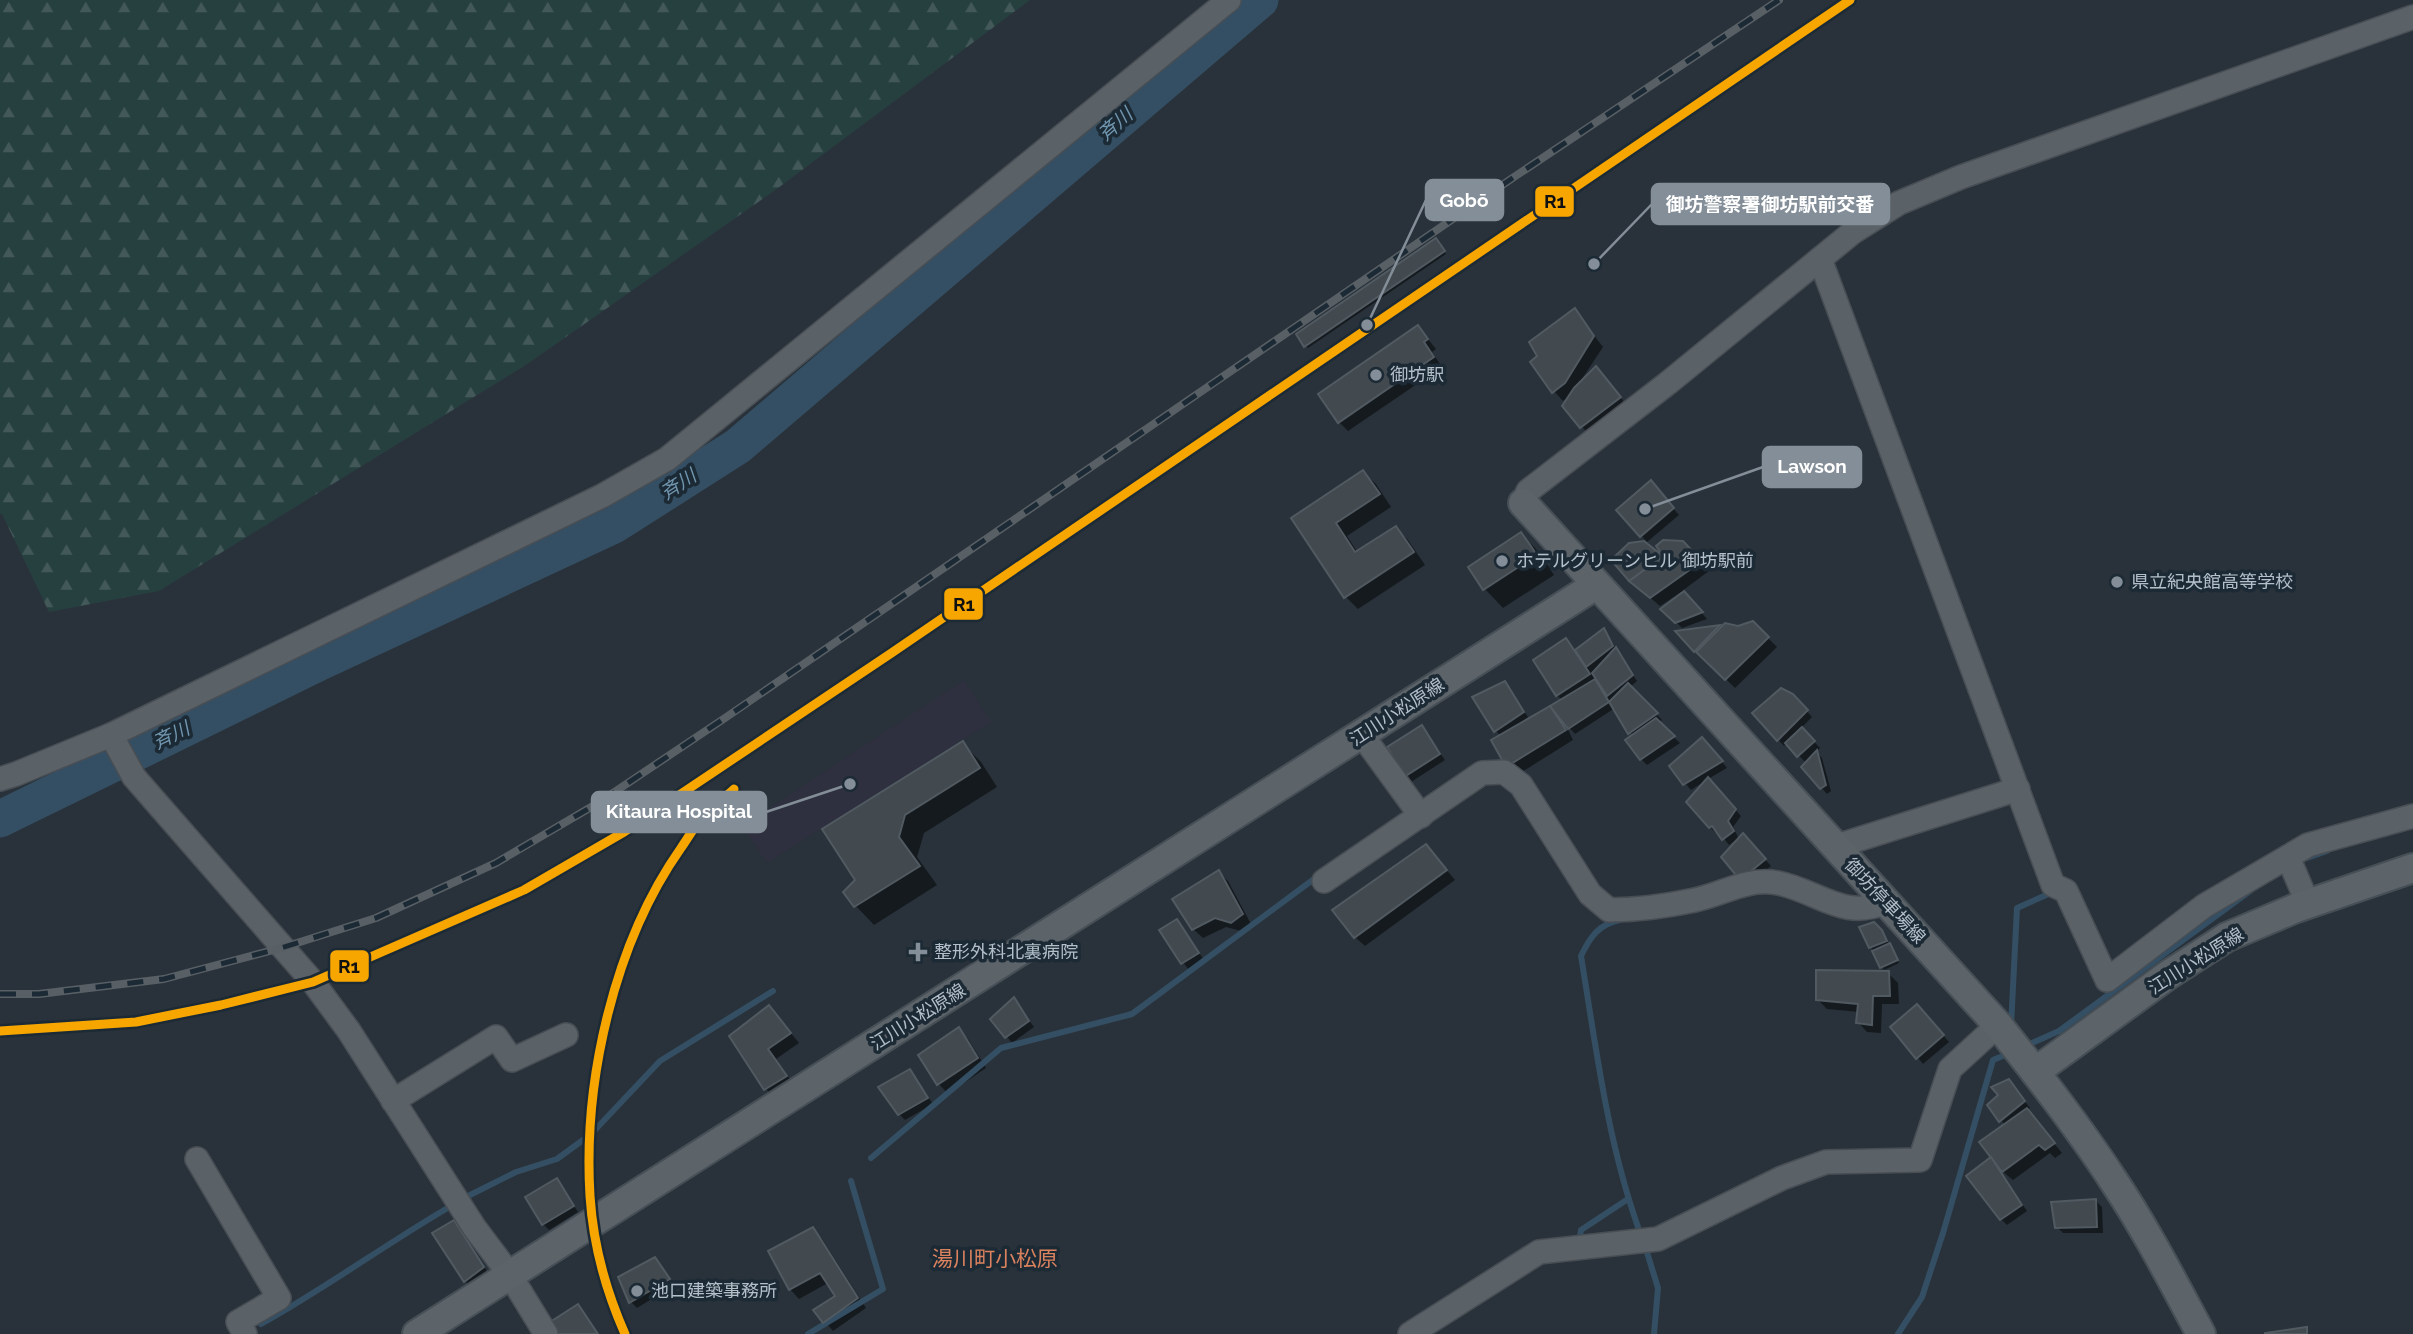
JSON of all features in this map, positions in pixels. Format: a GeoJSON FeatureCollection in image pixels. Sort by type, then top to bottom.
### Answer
{"type":"FeatureCollection","features":[{"type":"Feature","properties":{"kind":"main road","name":"御坊停車場線"},"geometry":{"type":"LineString","coordinates":[[1523,503],[1998,1025],[2113,1179],[2153,1244],[2201,1334]]}},
{"type":"Feature","properties":{"kind":"main road","name":"江川小松原線"},"geometry":{"type":"LineString","coordinates":[[417,1334],[1596,584]]}},
{"type":"Feature","properties":{"kind":"main road","name":"江川小松原線"},"geometry":{"type":"LineString","coordinates":[[2035,1072],[2168,975],[2227,937],[2308,903],[2413,868]]}},
{"type":"Feature","properties":{"kind":"street"},"geometry":{"type":"LineString","coordinates":[[0,779],[111,735],[602,496],[667,459],[1229,0]]}},
{"type":"Feature","properties":{"kind":"street"},"geometry":{"type":"LineString","coordinates":[[1523,503],[1528,491],[1668,383],[1853,232],[1899,203],[1961,177],[2413,17]]}},
{"type":"Feature","properties":{"kind":"street"},"geometry":{"type":"LineString","coordinates":[[1820,259],[2053,885],[2066,891],[2108,980],[2204,906],[2308,845],[2413,816]]}},
{"type":"Feature","properties":{"kind":"street"},"geometry":{"type":"LineString","coordinates":[[111,735],[134,777],[313,982],[349,1031],[546,1334]]}},
{"type":"Feature","properties":{"kind":"street"},"geometry":{"type":"LineString","coordinates":[[1362,735],[1421,816]]}},
{"type":"Feature","properties":{"kind":"street"},"geometry":{"type":"LineString","coordinates":[[1324,881],[1482,773],[1504,772],[1521,785],[1590,894],[1609,910],[1636,910],[1696,900],[1748,883],[1778,883],[1847,908],[1870,909],[1886,902]]}},
{"type":"Feature","properties":{"kind":"street"},"geometry":{"type":"LineString","coordinates":[[1834,846],[2018,789]]}},
{"type":"Feature","properties":{"kind":"street"},"geometry":{"type":"LineString","coordinates":[[2289,858],[2308,903]]}},
{"type":"Feature","properties":{"kind":"street"},"geometry":{"type":"LineString","coordinates":[[1410,1334],[1539,1252],[1658,1239],[1782,1178],[1826,1162],[1920,1160],[1950,1069],[1998,1025]]}},
{"type":"Feature","properties":{"kind":"street"},"geometry":{"type":"LineString","coordinates":[[393,1101],[496,1038],[512,1060],[566,1035]]}},
{"type":"Feature","properties":{"kind":"street"},"geometry":{"type":"LineString","coordinates":[[197,1159],[279,1298],[238,1322],[245,1334]]}},
{"type":"Feature","properties":{"kind":"shaded area"},"geometry":{"type":"Polygon","coordinates":[[[964,680],[991,722],[767,863],[742,826],[964,680]]]}},
{"type":"Feature","properties":{"kind":"green space"},"geometry":{"type":"Polygon","coordinates":[[[0,0],[1030,0],[774,191],[526,365],[159,591],[49,612],[0,514],[0,0]]]}},
{"type":"Feature","properties":{"kind":"building"},"geometry":{"type":"Polygon","coordinates":[[[1436,238],[1445,251],[1304,347],[1296,334],[1436,238]]]}},
{"type":"Feature","properties":{"kind":"building"},"geometry":{"type":"Polygon","coordinates":[[[1575,308],[1594,336],[1565,383],[1552,393],[1530,362],[1537,356],[1529,342],[1575,308]]]}},
{"type":"Feature","properties":{"kind":"building","name":"御坊駅"},"geometry":{"type":"Polygon","coordinates":[[[1418,325],[1428,339],[1424,342],[1434,357],[1338,423],[1318,394],[1418,325]]]}},
{"type":"Feature","properties":{"kind":"building"},"geometry":{"type":"Polygon","coordinates":[[[1596,366],[1621,397],[1580,428],[1562,406],[1574,388],[1596,366]]]}},
{"type":"Feature","properties":{"kind":"building"},"geometry":{"type":"Polygon","coordinates":[[[1363,470],[1380,494],[1336,523],[1355,552],[1396,526],[1414,552],[1344,598],[1291,518],[1363,470]]]}},
{"type":"Feature","properties":{"kind":"building"},"geometry":{"type":"Polygon","coordinates":[[[1651,480],[1674,508],[1640,537],[1616,510],[1651,480]]]}},
{"type":"Feature","properties":{"kind":"building","name":"ホテルグリーンヒル 御坊駅前"},"geometry":{"type":"Polygon","coordinates":[[[1521,532],[1537,555],[1483,590],[1468,567],[1521,532]]]}},
{"type":"Feature","properties":{"kind":"building"},"geometry":{"type":"Polygon","coordinates":[[[1663,540],[1683,541],[1702,561],[1650,598],[1629,581],[1663,556],[1656,546],[1663,540]]]}},
{"type":"Feature","properties":{"kind":"building"},"geometry":{"type":"Polygon","coordinates":[[[1644,541],[1663,556],[1629,581],[1611,560],[1629,543],[1644,541]]]}},
{"type":"Feature","properties":{"kind":"building"},"geometry":{"type":"Polygon","coordinates":[[[1684,591],[1703,612],[1675,623],[1660,609],[1684,591]]]}},
{"type":"Feature","properties":{"kind":"building"},"geometry":{"type":"Polygon","coordinates":[[[1753,621],[1769,637],[1725,680],[1696,652],[1725,623],[1738,626],[1753,621]]]}},
{"type":"Feature","properties":{"kind":"building"},"geometry":{"type":"Polygon","coordinates":[[[1720,625],[1694,652],[1675,631],[1720,625]]]}},
{"type":"Feature","properties":{"kind":"building"},"geometry":{"type":"Polygon","coordinates":[[[1604,628],[1613,646],[1586,667],[1575,650],[1604,628]]]}},
{"type":"Feature","properties":{"kind":"building"},"geometry":{"type":"Polygon","coordinates":[[[1566,638],[1590,674],[1556,696],[1533,660],[1566,638]]]}},
{"type":"Feature","properties":{"kind":"building"},"geometry":{"type":"Polygon","coordinates":[[[1616,647],[1633,675],[1607,696],[1592,673],[1616,647]]]}},
{"type":"Feature","properties":{"kind":"building"},"geometry":{"type":"Polygon","coordinates":[[[1595,679],[1609,702],[1568,729],[1550,706],[1595,679]]]}},
{"type":"Feature","properties":{"kind":"building"},"geometry":{"type":"Polygon","coordinates":[[[1505,681],[1524,712],[1494,732],[1472,697],[1505,681]]]}},
{"type":"Feature","properties":{"kind":"building"},"geometry":{"type":"Polygon","coordinates":[[[1628,683],[1658,713],[1628,734],[1609,702],[1628,683]]]}},
{"type":"Feature","properties":{"kind":"building"},"geometry":{"type":"Polygon","coordinates":[[[1781,688],[1793,694],[1808,710],[1777,741],[1752,713],[1781,688]]]}},
{"type":"Feature","properties":{"kind":"building"},"geometry":{"type":"Polygon","coordinates":[[[1550,706],[1566,730],[1506,767],[1491,740],[1550,706]]]}},
{"type":"Feature","properties":{"kind":"building"},"geometry":{"type":"Polygon","coordinates":[[[1656,718],[1675,736],[1640,760],[1625,740],[1656,718]]]}},
{"type":"Feature","properties":{"kind":"building"},"geometry":{"type":"Polygon","coordinates":[[[1422,725],[1440,754],[1404,777],[1387,747],[1422,725]]]}},
{"type":"Feature","properties":{"kind":"building"},"geometry":{"type":"Polygon","coordinates":[[[1802,727],[1815,741],[1797,757],[1785,743],[1802,727]]]}},
{"type":"Feature","properties":{"kind":"building"},"geometry":{"type":"Polygon","coordinates":[[[1702,737],[1723,761],[1683,785],[1669,766],[1702,737]]]}},
{"type":"Feature","properties":{"kind":"building"},"geometry":{"type":"Polygon","coordinates":[[[963,741],[980,768],[905,815],[899,837],[920,866],[854,907],[843,892],[855,880],[822,829],[963,741]]]}},
{"type":"Feature","properties":{"kind":"building"},"geometry":{"type":"Polygon","coordinates":[[[1817,750],[1826,785],[1820,789],[1801,767],[1817,750]]]}},
{"type":"Feature","properties":{"kind":"building"},"geometry":{"type":"Polygon","coordinates":[[[1708,777],[1736,809],[1728,821],[1734,831],[1722,840],[1712,826],[1709,828],[1686,802],[1708,777]]]}},
{"type":"Feature","properties":{"kind":"building"},"geometry":{"type":"Polygon","coordinates":[[[1743,833],[1766,859],[1740,880],[1721,857],[1743,833]]]}},
{"type":"Feature","properties":{"kind":"building"},"geometry":{"type":"Polygon","coordinates":[[[1426,844],[1447,870],[1354,938],[1332,910],[1426,844]]]}},
{"type":"Feature","properties":{"kind":"building"},"geometry":{"type":"Polygon","coordinates":[[[1219,870],[1243,914],[1231,923],[1215,918],[1192,930],[1172,899],[1219,870]]]}},
{"type":"Feature","properties":{"kind":"building"},"geometry":{"type":"Polygon","coordinates":[[[1177,919],[1199,953],[1181,964],[1159,930],[1177,919]]]}},
{"type":"Feature","properties":{"kind":"building"},"geometry":{"type":"Polygon","coordinates":[[[1874,922],[1887,941],[1869,948],[1859,927],[1874,922]]]}},
{"type":"Feature","properties":{"kind":"building"},"geometry":{"type":"Polygon","coordinates":[[[1890,943],[1898,960],[1880,968],[1872,951],[1890,943]]]}},
{"type":"Feature","properties":{"kind":"building"},"geometry":{"type":"Polygon","coordinates":[[[1816,970],[1889,971],[1890,996],[1873,996],[1872,1025],[1856,1023],[1858,1004],[1816,1000],[1816,970]]]}},
{"type":"Feature","properties":{"kind":"building"},"geometry":{"type":"Polygon","coordinates":[[[1014,997],[1029,1021],[1005,1038],[990,1019],[1014,997]]]}},
{"type":"Feature","properties":{"kind":"building"},"geometry":{"type":"Polygon","coordinates":[[[1917,1004],[1944,1035],[1916,1059],[1890,1027],[1917,1004]]]}},
{"type":"Feature","properties":{"kind":"building"},"geometry":{"type":"Polygon","coordinates":[[[769,1005],[791,1033],[768,1049],[787,1076],[764,1090],[729,1036],[769,1005]]]}},
{"type":"Feature","properties":{"kind":"building"},"geometry":{"type":"Polygon","coordinates":[[[959,1027],[978,1058],[937,1085],[918,1055],[959,1027]]]}},
{"type":"Feature","properties":{"kind":"building"},"geometry":{"type":"Polygon","coordinates":[[[910,1069],[928,1098],[898,1115],[878,1087],[910,1069]]]}},
{"type":"Feature","properties":{"kind":"building"},"geometry":{"type":"Polygon","coordinates":[[[2009,1079],[2025,1101],[1999,1122],[1987,1105],[1998,1095],[1991,1087],[2009,1079]]]}},
{"type":"Feature","properties":{"kind":"building"},"geometry":{"type":"Polygon","coordinates":[[[2027,1108],[2055,1143],[2045,1150],[2039,1145],[2002,1172],[1979,1142],[2027,1108]]]}},
{"type":"Feature","properties":{"kind":"building"},"geometry":{"type":"Polygon","coordinates":[[[1991,1157],[2022,1205],[2000,1220],[1966,1176],[1991,1157]]]}},
{"type":"Feature","properties":{"kind":"building"},"geometry":{"type":"Polygon","coordinates":[[[557,1178],[574,1206],[542,1225],[525,1197],[557,1178]]]}},
{"type":"Feature","properties":{"kind":"building"},"geometry":{"type":"Polygon","coordinates":[[[2096,1199],[2097,1227],[2055,1228],[2051,1202],[2096,1199]]]}},
{"type":"Feature","properties":{"kind":"building"},"geometry":{"type":"Polygon","coordinates":[[[454,1220],[484,1267],[464,1282],[432,1233],[454,1220]]]}},
{"type":"Feature","properties":{"kind":"building"},"geometry":{"type":"Polygon","coordinates":[[[813,1227],[858,1298],[823,1323],[813,1310],[835,1296],[820,1273],[789,1290],[768,1251],[813,1227]]]}},
{"type":"Feature","properties":{"kind":"building","name":"池口建築事務所"},"geometry":{"type":"Polygon","coordinates":[[[655,1257],[670,1279],[629,1303],[618,1277],[655,1257]]]}},
{"type":"Feature","properties":{"kind":"building"},"geometry":{"type":"Polygon","coordinates":[[[578,1304],[598,1334],[554,1334],[547,1324],[578,1304]]]}},
{"type":"Feature","properties":{"kind":"building"},"geometry":{"type":"Polygon","coordinates":[[[2307,1327],[2307,1334],[2265,1334],[2265,1333],[2307,1327]]]}},
{"type":"Feature","properties":{"kind":"waterway","name":"斉川"},"geometry":{"type":"LineString","coordinates":[[0,819],[318,663],[614,525],[738,446],[1260,0]]}},
{"type":"Feature","properties":{"kind":"waterway"},"geometry":{"type":"LineString","coordinates":[[2304,859],[2327,851]]}},
{"type":"Feature","properties":{"kind":"waterway"},"geometry":{"type":"LineString","coordinates":[[871,1158],[1001,1048],[1132,1014],[1318,876]]}},
{"type":"Feature","properties":{"kind":"waterway"},"geometry":{"type":"LineString","coordinates":[[2023,1047],[2059,1031],[2250,891]]}},
{"type":"Feature","properties":{"kind":"waterway"},"geometry":{"type":"LineString","coordinates":[[2011,1026],[2017,908],[2053,892]]}},
{"type":"Feature","properties":{"kind":"waterway"},"geometry":{"type":"LineString","coordinates":[[1620,920],[1596,932],[1581,956],[1610,1127],[1638,1227]]}},
{"type":"Feature","properties":{"kind":"waterway"},"geometry":{"type":"LineString","coordinates":[[594,1131],[660,1061],[773,991]]}},
{"type":"Feature","properties":{"kind":"waterway"},"geometry":{"type":"LineString","coordinates":[[1898,1334],[1922,1297],[1993,1060],[2010,1053]]}},
{"type":"Feature","properties":{"kind":"waterway"},"geometry":{"type":"LineString","coordinates":[[466,1197],[516,1172],[557,1159],[583,1140]]}},
{"type":"Feature","properties":{"kind":"waterway"},"geometry":{"type":"LineString","coordinates":[[808,1334],[883,1289],[851,1181]]}},
{"type":"Feature","properties":{"kind":"waterway"},"geometry":{"type":"LineString","coordinates":[[1579,1242],[1581,1230],[1628,1199]]}},
{"type":"Feature","properties":{"kind":"waterway"},"geometry":{"type":"LineString","coordinates":[[261,1324],[446,1209]]}},
{"type":"Feature","properties":{"kind":"waterway"},"geometry":{"type":"LineString","coordinates":[[1646,1249],[1658,1288],[1654,1334]]}},
{"type":"Feature","properties":{"kind":"railway"},"geometry":{"type":"LineString","coordinates":[[0,994],[39,994],[164,979],[281,948],[376,918],[496,863],[598,803],[725,718],[1514,177],[1779,0]]}},
{"type":"Feature","properties":{"kind":"railway"},"geometry":{"type":"LineString","coordinates":[[0,1031],[136,1022],[221,1005],[313,982],[524,890],[624,832],[890,654],[1850,0]]}},
{"type":"Feature","properties":{"kind":"transit line","name":"R1"},"geometry":{"type":"LineString","coordinates":[[0,1031],[136,1022],[221,1005],[313,982],[524,890],[624,832],[890,654],[1850,0]]}},
{"type":"Feature","properties":{"kind":"transit line","name":"R1"},"geometry":{"type":"LineString","coordinates":[[625,1334],[602,1266],[590,1196],[589,1152],[598,1060],[621,970],[638,926],[658,886],[699,821],[734,789]]}},
{"type":"Feature","properties":{"kind":"place","name":"御坊警察署御坊駅前交番"},"geometry":{"type":"Point","coordinates":[1594,264]}},
{"type":"Feature","properties":{"kind":"place","name":"Gobō"},"geometry":{"type":"Point","coordinates":[1367,325]}},
{"type":"Feature","properties":{"kind":"place","name":"御坊駅"},"geometry":{"type":"Point","coordinates":[1376,375]}},
{"type":"Feature","properties":{"kind":"place","name":"Lawson"},"geometry":{"type":"Point","coordinates":[1645,509]}},
{"type":"Feature","properties":{"kind":"place","name":"ホテルグリーンヒル 御坊駅前"},"geometry":{"type":"Point","coordinates":[1502,561]}},
{"type":"Feature","properties":{"kind":"place","name":"県立紀央館高等学校"},"geometry":{"type":"Point","coordinates":[2117,582]}},
{"type":"Feature","properties":{"kind":"place","name":"Kitaura Hospital"},"geometry":{"type":"Point","coordinates":[850,784]}},
{"type":"Feature","properties":{"kind":"place","name":"整形外科北裏病院"},"geometry":{"type":"Point","coordinates":[918,952]}},
{"type":"Feature","properties":{"kind":"place","name":"池口建築事務所"},"geometry":{"type":"Point","coordinates":[637,1291]}},
{"type":"Feature","properties":{"kind":"district","name":"湯川町小松原"},"geometry":{"type":"Point","coordinates":[995,1259]}}]}
